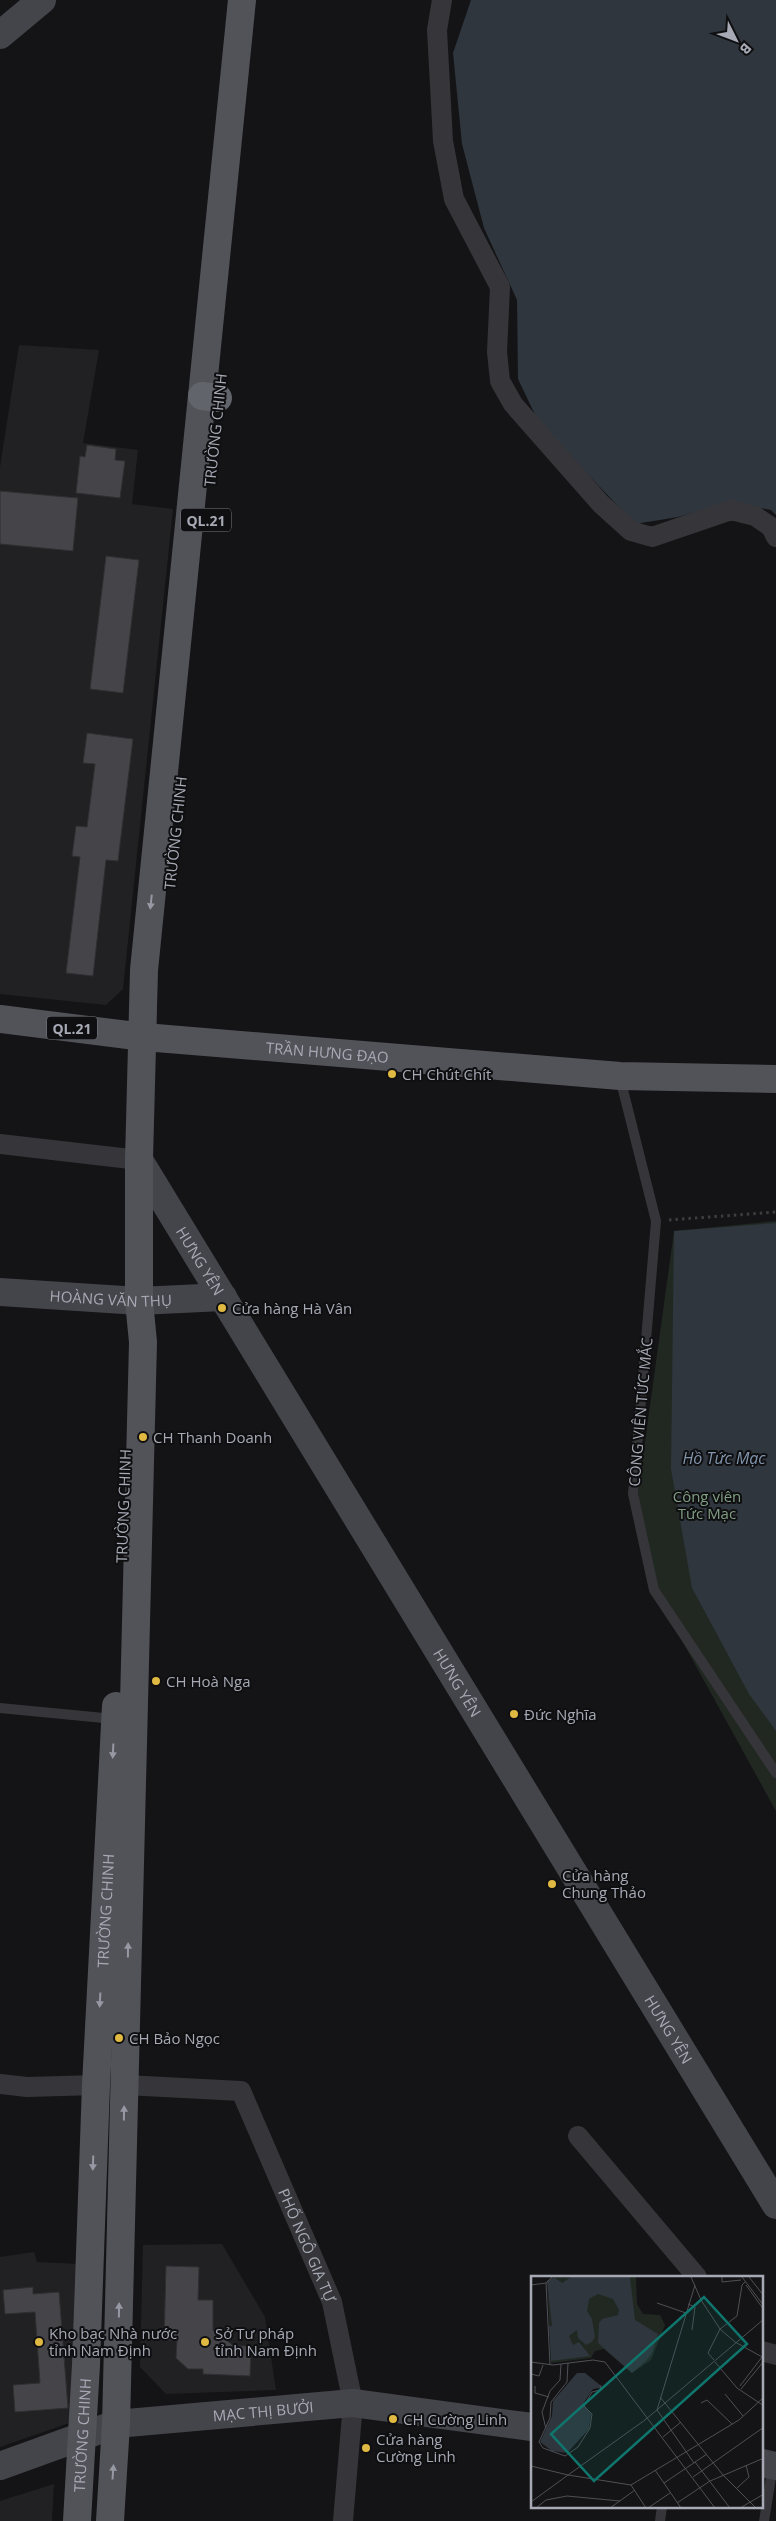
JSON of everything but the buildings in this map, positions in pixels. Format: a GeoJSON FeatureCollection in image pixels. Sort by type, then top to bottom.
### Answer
{"type":"FeatureCollection","features":[{"type":"Feature","properties":{"kind":"main road","name":"TRƯỜNG CHINH"},"geometry":{"type":"LineString","coordinates":[[110,2521],[116,2424],[125,2085],[128,1614],[143,1342],[139,1301],[139,1160],[144,1037],[161,976],[242,0]]}},
{"type":"Feature","properties":{"kind":"main road","name":"TRƯỜNG CHINH"},"geometry":{"type":"LineString","coordinates":[[210,397],[257,0]]}},
{"type":"Feature","properties":{"kind":"main road","name":"TRẦN HƯNG ĐẠO"},"geometry":{"type":"LineString","coordinates":[[0,1019],[144,1037],[620,1076],[776,1079]]}},
{"type":"Feature","properties":{"kind":"main road","name":"TRƯỜNG CHINH"},"geometry":{"type":"LineString","coordinates":[[77,2521],[80,2438],[86,2365],[96,2085],[115,1719],[128,1614]]}},
{"type":"Feature","properties":{"kind":"main road"},"geometry":{"type":"LineString","coordinates":[[96,2085],[125,2085]]}},
{"type":"Feature","properties":{"kind":"street"},"geometry":{"type":"LineString","coordinates":[[0,35],[42,0]]}},
{"type":"Feature","properties":{"kind":"street"},"geometry":{"type":"LineString","coordinates":[[442,0],[437,30],[443,141],[454,199],[500,287],[497,352],[500,381],[513,404],[601,504],[631,531],[652,537],[731,510],[755,516],[771,527],[776,537]]}},
{"type":"Feature","properties":{"kind":"street"},"geometry":{"type":"LineString","coordinates":[[0,1144],[139,1160]]}},
{"type":"Feature","properties":{"kind":"street","name":"HƯNG YÊN"},"geometry":{"type":"LineString","coordinates":[[139,1160],[776,2205]]}},
{"type":"Feature","properties":{"kind":"street","name":"HOÀNG VĂN THỤ"},"geometry":{"type":"LineString","coordinates":[[0,1292],[139,1301],[223,1297]]}},
{"type":"Feature","properties":{"kind":"street"},"geometry":{"type":"LineString","coordinates":[[0,2084],[27,2087],[96,2085]]}},
{"type":"Feature","properties":{"kind":"street","name":"PHỐ NGÔ GIA TỰ"},"geometry":{"type":"LineString","coordinates":[[125,2085],[241,2091],[332,2302],[353,2403],[344,2521]]}},
{"type":"Feature","properties":{"kind":"street"},"geometry":{"type":"LineString","coordinates":[[578,2136],[696,2276]]}},
{"type":"Feature","properties":{"kind":"street","name":"MẠC THỊ BƯỞI"},"geometry":{"type":"LineString","coordinates":[[0,2466],[116,2424],[353,2403],[531,2427]]}},
{"type":"Feature","properties":{"kind":"lane","name":"CÔNG VIÊN TỨC MẮC"},"geometry":{"type":"LineString","coordinates":[[620,1076],[656,1221],[633,1494],[654,1590],[776,1773]]}},
{"type":"Feature","properties":{"kind":"lane"},"geometry":{"type":"LineString","coordinates":[[0,1708],[115,1719]]}},
{"type":"Feature","properties":{"kind":"lane"},"geometry":{"type":"LineString","coordinates":[[764,2521],[770,2464]]}},
{"type":"Feature","properties":{"kind":"lane"},"geometry":{"type":"LineString","coordinates":[[660,2521],[662,2508]]}},
{"type":"Feature","properties":{"kind":"path"},"geometry":{"type":"LineString","coordinates":[[656,1221],[776,1212]]}},
{"type":"Feature","properties":{"kind":"shaded area"},"geometry":{"type":"Polygon","coordinates":[[[19,345],[99,350],[83,443],[138,450],[132,504],[173,509],[123,989],[106,1005],[0,994],[0,467],[19,345]]]}},
{"type":"Feature","properties":{"kind":"shaded area","name":"Sở Tư pháp tỉnh Nam Định"},"geometry":{"type":"Polygon","coordinates":[[[222,2244],[265,2317],[276,2390],[166,2394],[140,2367],[143,2245],[222,2244]]]}},
{"type":"Feature","properties":{"kind":"shaded area","name":"Kho bạc Nhà nước tỉnh Nam Định"},"geometry":{"type":"Polygon","coordinates":[[[34,2252],[37,2262],[79,2264],[78,2420],[0,2447],[0,2257],[34,2252]]]}},
{"type":"Feature","properties":{"kind":"shaded area"},"geometry":{"type":"Polygon","coordinates":[[[54,2484],[52,2521],[0,2521],[0,2501],[54,2484]]]}},
{"type":"Feature","properties":{"kind":"green space","name":"Hồ Tức Mạc"},"geometry":{"type":"Polygon","coordinates":[[[776,1221],[776,1811],[654,1590],[636,1508],[674,1231],[776,1221]]]}},
{"type":"Feature","properties":{"kind":"water"},"geometry":{"type":"Polygon","coordinates":[[[471,0],[776,0],[776,515],[771,510],[730,502],[678,517],[635,524],[539,423],[518,379],[517,300],[484,228],[462,144],[453,53],[471,0]]]}},
{"type":"Feature","properties":{"kind":"water","name":"Hồ Tức Mạc"},"geometry":{"type":"Polygon","coordinates":[[[776,1223],[776,1731],[749,1694],[692,1588],[671,1469],[674,1231],[776,1223]]]}},
{"type":"Feature","properties":{"kind":"place","name":"CH Chút Chít"},"geometry":{"type":"Point","coordinates":[392,1074]}},
{"type":"Feature","properties":{"kind":"place","name":"Cửa hàng Hà Vân"},"geometry":{"type":"Point","coordinates":[222,1308]}},
{"type":"Feature","properties":{"kind":"place","name":"CH Thanh Doanh"},"geometry":{"type":"Point","coordinates":[143,1437]}},
{"type":"Feature","properties":{"kind":"place","name":"CH Hoà Nga"},"geometry":{"type":"Point","coordinates":[156,1681]}},
{"type":"Feature","properties":{"kind":"place","name":"Đức Nghĩa"},"geometry":{"type":"Point","coordinates":[514,1714]}},
{"type":"Feature","properties":{"kind":"place","name":"Cửa hàng Chung Thảo"},"geometry":{"type":"Point","coordinates":[552,1884]}},
{"type":"Feature","properties":{"kind":"place","name":"CH Bảo Ngọc"},"geometry":{"type":"Point","coordinates":[119,2038]}},
{"type":"Feature","properties":{"kind":"place","name":"Kho bạc Nhà nước tỉnh Nam Định"},"geometry":{"type":"Point","coordinates":[39,2342]}},
{"type":"Feature","properties":{"kind":"place","name":"Sở Tư pháp tỉnh Nam Định"},"geometry":{"type":"Point","coordinates":[205,2342]}},
{"type":"Feature","properties":{"kind":"place","name":"CH Cường Linh"},"geometry":{"type":"Point","coordinates":[393,2419]}},
{"type":"Feature","properties":{"kind":"place","name":"Cửa hàng Cường Linh"},"geometry":{"type":"Point","coordinates":[366,2448]}},
{"type":"Feature","properties":{"kind":"park label","name":"Công viên Tức Mạc"},"geometry":{"type":"Point","coordinates":[707,1504]}}]}
